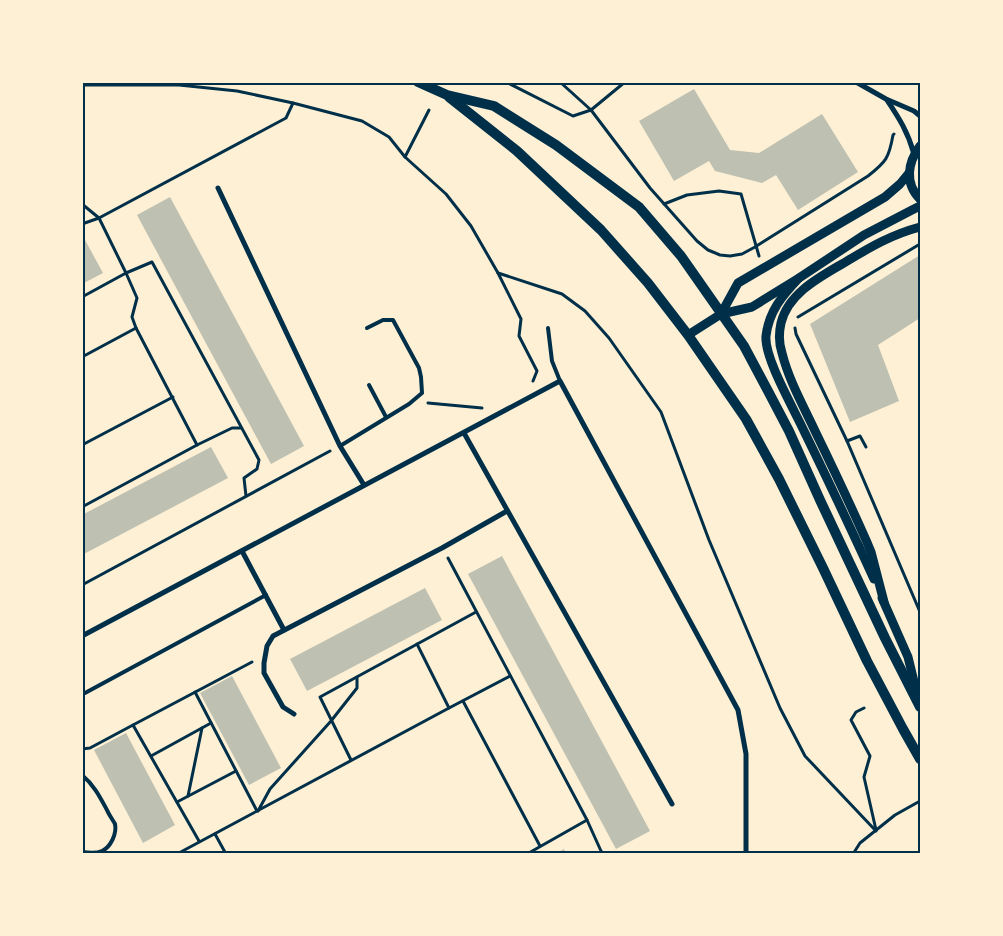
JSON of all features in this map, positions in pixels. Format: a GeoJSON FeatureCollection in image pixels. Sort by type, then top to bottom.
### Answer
{"type":"FeatureCollection","features":[{"type":"Feature","properties":{"kind":"main road"},"geometry":{"type":"LineString","coordinates":[[418,82],[447,95],[494,106],[556,145],[639,207],[681,256],[744,346],[785,423],[885,638],[920,707]]}},
{"type":"Feature","properties":{"kind":"main road"},"geometry":{"type":"LineString","coordinates":[[447,95],[516,150],[600,230],[648,283],[688,335],[746,419],[774,470],[867,661],[920,759]]}},
{"type":"Feature","properties":{"kind":"street"},"geometry":{"type":"LineString","coordinates":[[856,82],[863,84],[886,99],[920,116]]}},
{"type":"Feature","properties":{"kind":"street"},"geometry":{"type":"LineString","coordinates":[[886,99],[903,124],[914,155]]}},
{"type":"Feature","properties":{"kind":"street"},"geometry":{"type":"LineString","coordinates":[[920,146],[910,163],[909,173],[911,185],[920,199]]}},
{"type":"Feature","properties":{"kind":"street"},"geometry":{"type":"LineString","coordinates":[[721,314],[738,284],[884,197],[900,184],[909,173]]}},
{"type":"Feature","properties":{"kind":"street"},"geometry":{"type":"LineString","coordinates":[[218,188],[340,446],[364,486]]}},
{"type":"Feature","properties":{"kind":"street"},"geometry":{"type":"LineString","coordinates":[[688,335],[721,314],[752,307],[864,235],[920,206]]}},
{"type":"Feature","properties":{"kind":"street"},"geometry":{"type":"LineString","coordinates":[[884,602],[869,546],[797,392],[781,352],[781,323],[795,297],[812,283],[884,240],[920,227]]}},
{"type":"Feature","properties":{"kind":"street"},"geometry":{"type":"LineString","coordinates":[[799,278],[783,295],[774,309],[766,338],[768,352],[908,657],[920,707]]}},
{"type":"Feature","properties":{"kind":"street"},"geometry":{"type":"LineString","coordinates":[[82,636],[560,381],[738,710],[746,754],[746,854]]}},
{"type":"Feature","properties":{"kind":"street"},"geometry":{"type":"LineString","coordinates":[[464,433],[672,804]]}},
{"type":"Feature","properties":{"kind":"street"},"geometry":{"type":"LineString","coordinates":[[294,714],[283,707],[264,673],[266,654],[273,636],[442,548],[507,511]]}},
{"type":"Feature","properties":{"kind":"street"},"geometry":{"type":"LineString","coordinates":[[242,551],[284,630]]}},
{"type":"Feature","properties":{"kind":"lane"},"geometry":{"type":"LineString","coordinates":[[340,446],[409,404],[422,393],[421,377],[418,368],[393,320],[383,320],[367,328]]}},
{"type":"Feature","properties":{"kind":"lane"},"geometry":{"type":"LineString","coordinates":[[548,328],[552,361],[560,381]]}},
{"type":"Feature","properties":{"kind":"lane"},"geometry":{"type":"LineString","coordinates":[[370,385],[386,417]]}},
{"type":"Feature","properties":{"kind":"lane"},"geometry":{"type":"LineString","coordinates":[[84,694],[266,595]]}},
{"type":"Feature","properties":{"kind":"lane"},"geometry":{"type":"LineString","coordinates":[[82,775],[91,782],[115,826],[114,837],[109,846],[102,851],[82,852]]}},
{"type":"Feature","properties":{"kind":"path"},"geometry":{"type":"LineString","coordinates":[[506,82],[572,116],[591,110],[625,82]]}},
{"type":"Feature","properties":{"kind":"path"},"geometry":{"type":"LineString","coordinates":[[560,82],[591,110],[650,188],[697,241],[708,250],[720,255],[742,254],[868,176],[882,165],[888,157],[892,135],[903,124]]}},
{"type":"Feature","properties":{"kind":"path"},"geometry":{"type":"LineString","coordinates":[[82,85],[179,85],[237,91],[362,121],[389,137],[405,157],[446,194],[471,226],[498,273],[521,319],[519,336],[537,372],[532,383]]}},
{"type":"Feature","properties":{"kind":"path"},"geometry":{"type":"LineString","coordinates":[[82,224],[99,218],[286,118],[293,103]]}},
{"type":"Feature","properties":{"kind":"path"},"geometry":{"type":"LineString","coordinates":[[405,157],[429,110]]}},
{"type":"Feature","properties":{"kind":"path"},"geometry":{"type":"LineString","coordinates":[[664,204],[687,195],[719,191],[741,194],[755,247],[763,268]]}},
{"type":"Feature","properties":{"kind":"path"},"geometry":{"type":"LineString","coordinates":[[82,204],[99,218],[126,273],[137,298],[132,317],[136,328],[197,445]]}},
{"type":"Feature","properties":{"kind":"path"},"geometry":{"type":"LineString","coordinates":[[793,320],[920,244]]}},
{"type":"Feature","properties":{"kind":"path"},"geometry":{"type":"LineString","coordinates":[[82,297],[126,273],[152,262],[259,460],[257,469],[244,478],[246,496]]}},
{"type":"Feature","properties":{"kind":"path"},"geometry":{"type":"LineString","coordinates":[[498,273],[562,294],[585,311],[609,338],[661,412],[709,540],[780,708],[805,756],[876,831]]}},
{"type":"Feature","properties":{"kind":"path"},"geometry":{"type":"LineString","coordinates":[[789,305],[796,334],[847,440],[920,612]]}},
{"type":"Feature","properties":{"kind":"path"},"geometry":{"type":"LineString","coordinates":[[82,356],[136,328]]}},
{"type":"Feature","properties":{"kind":"path"},"geometry":{"type":"LineString","coordinates":[[82,445],[173,397]]}},
{"type":"Feature","properties":{"kind":"path"},"geometry":{"type":"LineString","coordinates":[[409,404],[425,403],[482,408],[490,405]]}},
{"type":"Feature","properties":{"kind":"path"},"geometry":{"type":"LineString","coordinates":[[82,507],[197,445],[232,428],[241,428]]}},
{"type":"Feature","properties":{"kind":"path"},"geometry":{"type":"LineString","coordinates":[[847,440],[860,436],[866,447]]}},
{"type":"Feature","properties":{"kind":"path"},"geometry":{"type":"LineString","coordinates":[[82,585],[340,446]]}},
{"type":"Feature","properties":{"kind":"path"},"geometry":{"type":"LineString","coordinates":[[442,548],[604,854]]}},
{"type":"Feature","properties":{"kind":"path"},"geometry":{"type":"LineString","coordinates":[[352,760],[320,697],[476,612]]}},
{"type":"Feature","properties":{"kind":"path"},"geometry":{"type":"LineString","coordinates":[[418,644],[449,708]]}},
{"type":"Feature","properties":{"kind":"path"},"geometry":{"type":"LineString","coordinates":[[82,749],[90,748],[266,654]]}},
{"type":"Feature","properties":{"kind":"path"},"geometry":{"type":"LineString","coordinates":[[177,854],[510,676]]}},
{"type":"Feature","properties":{"kind":"path"},"geometry":{"type":"LineString","coordinates":[[257,811],[270,789],[357,688],[357,677]]}},
{"type":"Feature","properties":{"kind":"path"},"geometry":{"type":"LineString","coordinates":[[195,692],[257,811]]}},
{"type":"Feature","properties":{"kind":"path"},"geometry":{"type":"LineString","coordinates":[[463,701],[540,846]]}},
{"type":"Feature","properties":{"kind":"path"},"geometry":{"type":"LineString","coordinates":[[864,708],[856,712],[852,720],[870,756],[864,776],[876,831]]}},
{"type":"Feature","properties":{"kind":"path"},"geometry":{"type":"LineString","coordinates":[[151,756],[211,723]]}},
{"type":"Feature","properties":{"kind":"path"},"geometry":{"type":"LineString","coordinates":[[133,725],[200,841]]}},
{"type":"Feature","properties":{"kind":"path"},"geometry":{"type":"LineString","coordinates":[[188,796],[202,728]]}},
{"type":"Feature","properties":{"kind":"path"},"geometry":{"type":"LineString","coordinates":[[177,802],[236,771]]}},
{"type":"Feature","properties":{"kind":"path"},"geometry":{"type":"LineString","coordinates":[[853,854],[860,843],[895,815],[920,801]]}},
{"type":"Feature","properties":{"kind":"path"},"geometry":{"type":"LineString","coordinates":[[526,854],[587,820]]}},
{"type":"Feature","properties":{"kind":"path"},"geometry":{"type":"LineString","coordinates":[[215,834],[226,854]]}},
{"type":"Feature","properties":{"kind":"building"},"geometry":{"type":"Polygon","coordinates":[[[694,89],[730,150],[759,153],[822,114],[858,172],[798,210],[776,175],[762,183],[715,171],[709,161],[674,181],[639,121],[694,89]]]}},
{"type":"Feature","properties":{"kind":"building"},"geometry":{"type":"Polygon","coordinates":[[[170,197],[304,446],[271,464],[137,215],[170,197]]]}},
{"type":"Feature","properties":{"kind":"building"},"geometry":{"type":"Polygon","coordinates":[[[85,240],[103,273],[82,284],[82,241],[85,240]]]}},
{"type":"Feature","properties":{"kind":"building"},"geometry":{"type":"Polygon","coordinates":[[[920,255],[920,318],[878,345],[899,401],[850,422],[810,324],[920,255]]]}},
{"type":"Feature","properties":{"kind":"building"},"geometry":{"type":"Polygon","coordinates":[[[211,447],[228,478],[82,555],[82,515],[211,447]]]}},
{"type":"Feature","properties":{"kind":"building"},"geometry":{"type":"Polygon","coordinates":[[[502,556],[650,831],[616,849],[468,574],[502,556]]]}},
{"type":"Feature","properties":{"kind":"building"},"geometry":{"type":"Polygon","coordinates":[[[425,588],[442,620],[307,691],[290,659],[425,588]]]}},
{"type":"Feature","properties":{"kind":"building"},"geometry":{"type":"Polygon","coordinates":[[[232,676],[281,768],[249,785],[200,693],[232,676]]]}},
{"type":"Feature","properties":{"kind":"building"},"geometry":{"type":"Polygon","coordinates":[[[126,733],[175,825],[143,843],[94,750],[126,733]]]}},
{"type":"Feature","properties":{"kind":"building"},"geometry":{"type":"Polygon","coordinates":[[[564,849],[566,854],[555,854],[564,849]]]}}]}
